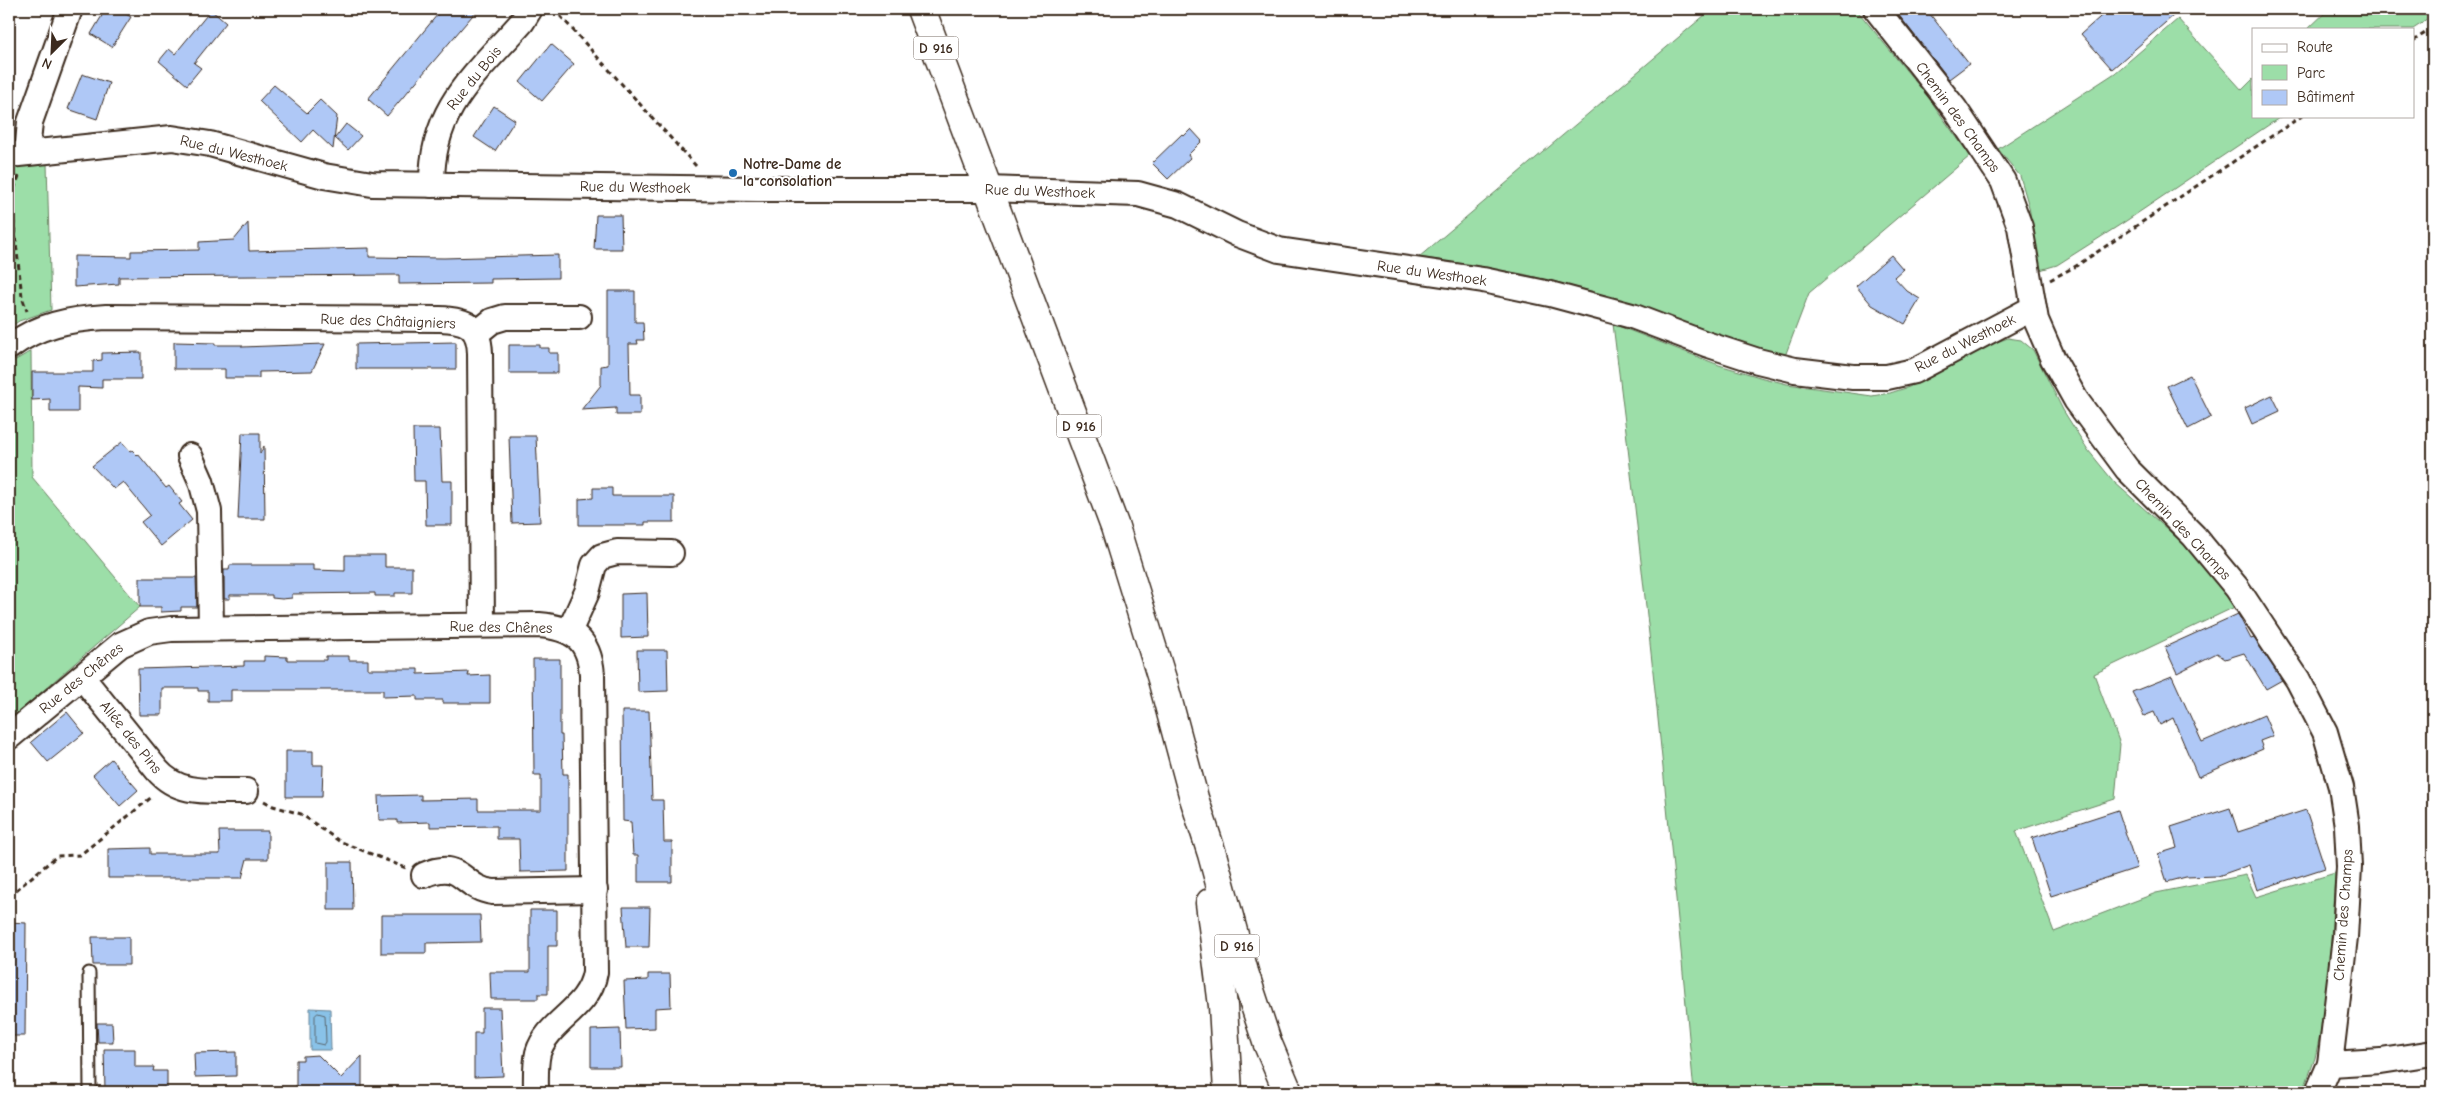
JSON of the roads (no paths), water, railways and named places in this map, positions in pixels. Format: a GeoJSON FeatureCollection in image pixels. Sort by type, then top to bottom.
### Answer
{"type":"FeatureCollection","features":[{"type":"Feature","properties":{"kind":"main road","name":"D 916"},"geometry":{"type":"LineString","coordinates":[[921,9],[1118,534],[1160,671],[1244,972],[1268,1042],[1288,1092]]}},
{"type":"Feature","properties":{"kind":"main road","name":"D 916"},"geometry":{"type":"LineString","coordinates":[[1194,798],[1220,980],[1228,1092]]}},
{"type":"Feature","properties":{"kind":"street"},"geometry":{"type":"LineString","coordinates":[[18,154],[70,9]]}},
{"type":"Feature","properties":{"kind":"street","name":"Rue du Bois"},"geometry":{"type":"LineString","coordinates":[[432,185],[434,149],[446,113],[459,94],[522,22],[530,9]]}},
{"type":"Feature","properties":{"kind":"street","name":"Chemin des Champs"},"geometry":{"type":"LineString","coordinates":[[1876,9],[1955,109],[2003,181],[2020,227],[2032,296],[2049,350],[2084,412],[2127,469],[2194,536],[2237,588],[2298,680],[2325,732],[2341,787],[2348,848],[2346,920],[2330,1064],[2318,1092]]}},
{"type":"Feature","properties":{"kind":"street","name":"Rue du Westhoek"},"geometry":{"type":"LineString","coordinates":[[18,154],[172,138],[210,144],[338,179],[372,184],[989,189],[1081,191],[1150,196],[1178,205],[1252,241],[1279,250],[1482,280],[1550,294],[1625,314],[1758,361],[1795,370],[1834,376],[1888,377],[1914,371],[2032,296]]}},
{"type":"Feature","properties":{"kind":"street","name":"Rue des Châtaigniers"},"geometry":{"type":"LineString","coordinates":[[9,347],[35,330],[58,323],[106,317],[440,319],[466,324],[477,333],[480,353],[482,626]]}},
{"type":"Feature","properties":{"kind":"street"},"geometry":{"type":"LineString","coordinates":[[477,333],[492,320],[505,317],[579,317]]}},
{"type":"Feature","properties":{"kind":"street"},"geometry":{"type":"LineString","coordinates":[[190,456],[201,481],[209,511],[211,628]]}},
{"type":"Feature","properties":{"kind":"street"},"geometry":{"type":"LineString","coordinates":[[569,632],[587,592],[594,565],[602,556],[617,552],[671,553]]}},
{"type":"Feature","properties":{"kind":"street","name":"Rue des Chênes"},"geometry":{"type":"LineString","coordinates":[[9,737],[120,645],[138,636],[160,630],[550,626],[569,632],[583,643],[590,656],[591,664],[595,890],[594,980],[583,1000],[542,1046],[537,1062],[536,1092]]}},
{"type":"Feature","properties":{"kind":"street","name":"Allée des Pins"},"geometry":{"type":"LineString","coordinates":[[82,677],[169,783],[185,789],[246,791]]}},
{"type":"Feature","properties":{"kind":"street"},"geometry":{"type":"LineString","coordinates":[[424,876],[441,869],[452,870],[480,889],[493,892],[595,890]]}},
{"type":"Feature","properties":{"kind":"street"},"geometry":{"type":"LineString","coordinates":[[2330,1064],[2366,1063],[2433,1053]]}},
{"type":"Feature","properties":{"kind":"lane"},"geometry":{"type":"LineString","coordinates":[[89,973],[90,1092]]}},
{"type":"Feature","properties":{"kind":"water"},"geometry":{"type":"Polygon","coordinates":[[[310,1008],[330,1009],[331,1050],[310,1050],[310,1008]]]}},
{"type":"Feature","properties":{"kind":"place","name":"Notre-Dame de la consolation"},"geometry":{"type":"Point","coordinates":[733,173]}}]}
